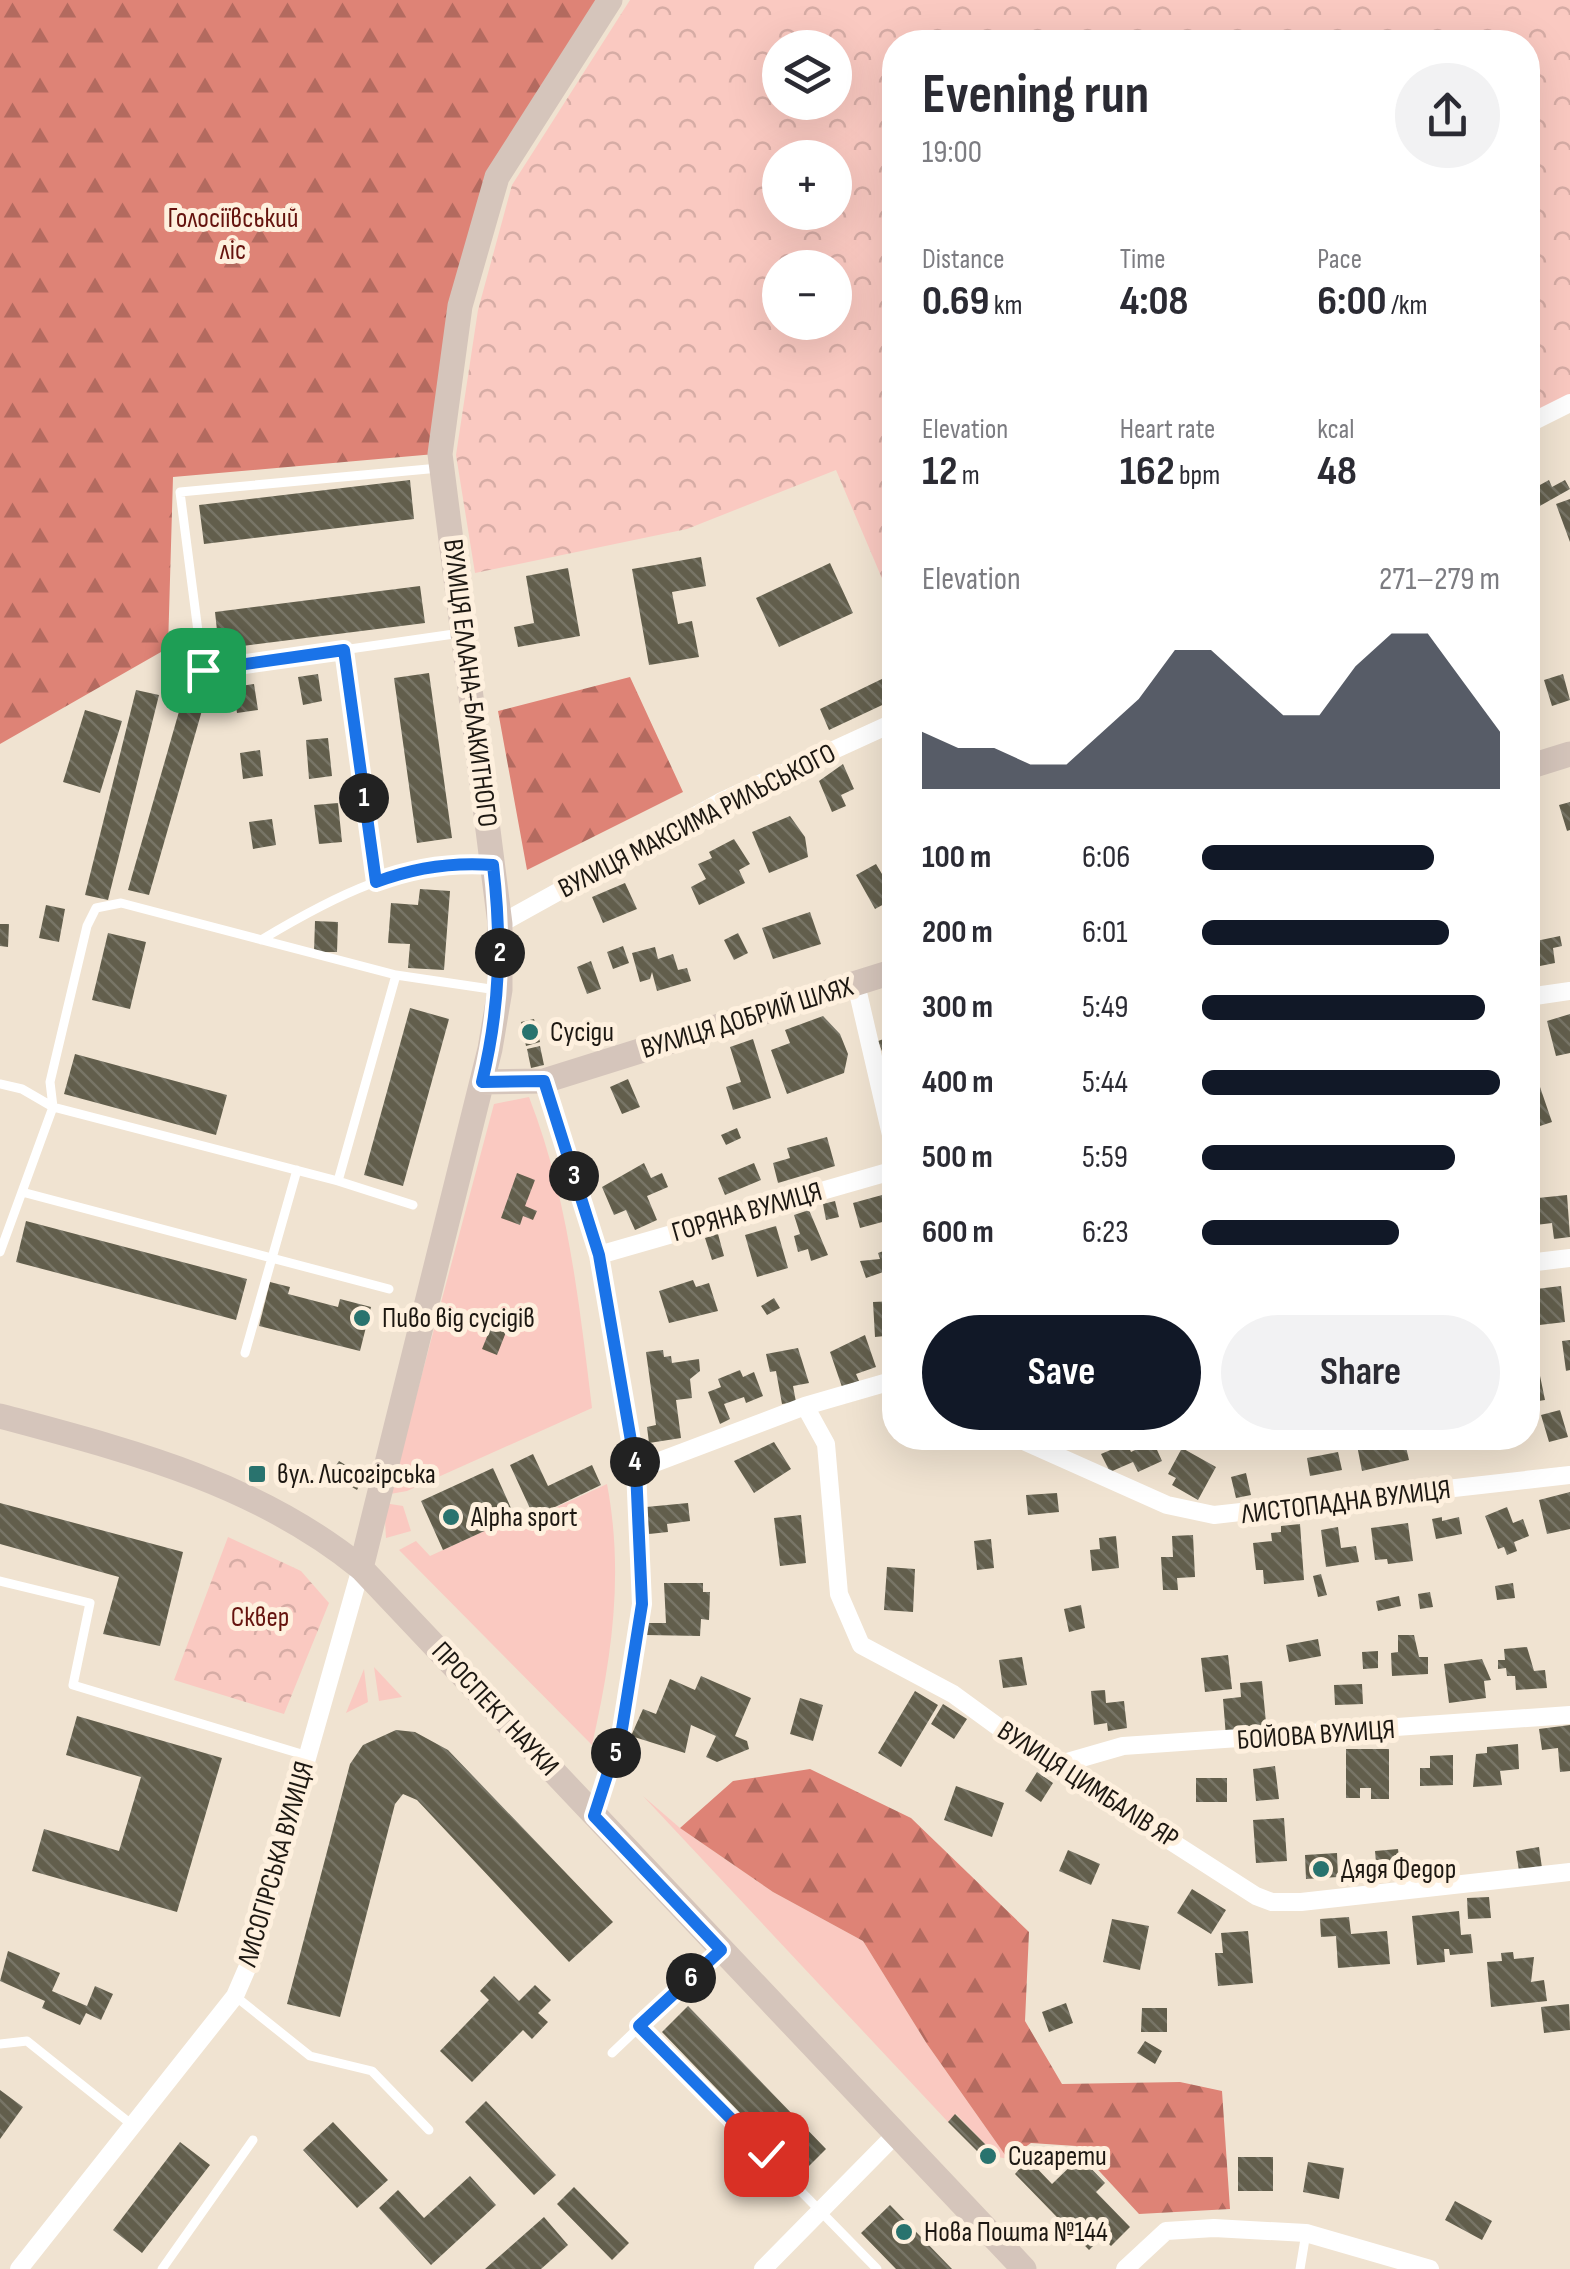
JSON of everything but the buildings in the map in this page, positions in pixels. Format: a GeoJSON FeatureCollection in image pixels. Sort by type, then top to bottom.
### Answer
{"type":"FeatureCollection","features":[{"type":"Feature","properties":{"kind":"street","name":"ВУЛИЦЯ ЕЛЛАНА-БЛАКИТНОГО"},"geometry":{"type":"LineString","coordinates":[[362,1568],[482,1082],[500,990],[500,924],[440,454],[460,306],[498,178],[610,0]]}},
{"type":"Feature","properties":{"kind":"street"},"geometry":{"type":"LineString","coordinates":[[1540,418],[1570,403]]}},
{"type":"Feature","properties":{"kind":"street","name":"ВУЛИЦЯ МАКСИМА РИЛЬСЬКОГО"},"geometry":{"type":"LineString","coordinates":[[500,924],[720,802],[882,728]]}},
{"type":"Feature","properties":{"kind":"street"},"geometry":{"type":"LineString","coordinates":[[1540,763],[1570,754]]}},
{"type":"Feature","properties":{"kind":"street","name":"ВУЛИЦЯ ДОБРИЙ ШЛЯХ"},"geometry":{"type":"LineString","coordinates":[[482,1082],[544,1081],[882,975]]}},
{"type":"Feature","properties":{"kind":"street"},"geometry":{"type":"LineString","coordinates":[[856,984],[882,1096]]}},
{"type":"Feature","properties":{"kind":"street"},"geometry":{"type":"LineString","coordinates":[[1540,996],[1570,991]]}},
{"type":"Feature","properties":{"kind":"street"},"geometry":{"type":"LineString","coordinates":[[544,1081],[599,1255],[636,1470],[642,1604],[622,1729],[594,1816]]}},
{"type":"Feature","properties":{"kind":"street","name":"ГОРЯНА ВУЛИЦЯ"},"geometry":{"type":"LineString","coordinates":[[599,1255],[882,1174]]}},
{"type":"Feature","properties":{"kind":"street"},"geometry":{"type":"LineString","coordinates":[[1540,1262],[1570,1258]]}},
{"type":"Feature","properties":{"kind":"street"},"geometry":{"type":"LineString","coordinates":[[636,1470],[804,1406],[882,1384]]}},
{"type":"Feature","properties":{"kind":"street","name":"ВУЛИЦЯ ЦИМБАЛІВ ЯР"},"geometry":{"type":"LineString","coordinates":[[804,1406],[826,1444],[839,1594],[862,1645],[953,1694],[1027,1748],[1064,1763],[1091,1790],[1272,1902],[1570,1872]]}},
{"type":"Feature","properties":{"kind":"street","name":"ПРОСПЕКТ НАУКИ"},"geometry":{"type":"LineString","coordinates":[[0,1416],[145,1455],[208,1477],[285,1516],[362,1568],[1024,2269]]}},
{"type":"Feature","properties":{"kind":"street","name":"ЛИСТОПАДНА ВУЛИЦЯ"},"geometry":{"type":"LineString","coordinates":[[1045,1450],[1168,1505],[1214,1515],[1570,1475]]}},
{"type":"Feature","properties":{"kind":"street","name":"ЛИСОГІРСЬКА ВУЛИЦЯ"},"geometry":{"type":"LineString","coordinates":[[19,2269],[235,1996],[248,1966],[362,1568]]}},
{"type":"Feature","properties":{"kind":"street","name":"БОЙОВА ВУЛИЦЯ"},"geometry":{"type":"LineString","coordinates":[[1064,1763],[1122,1746],[1205,1744],[1570,1714]]}},
{"type":"Feature","properties":{"kind":"street"},"geometry":{"type":"LineString","coordinates":[[775,2265],[821,2210],[896,2134]]}},
{"type":"Feature","properties":{"kind":"street"},"geometry":{"type":"LineString","coordinates":[[1126,2269],[1166,2231],[1214,2228],[1306,2233],[1430,2269]]}},
{"type":"Feature","properties":{"kind":"lane"},"geometry":{"type":"LineString","coordinates":[[442,468],[180,492],[203,670],[464,632]]}},
{"type":"Feature","properties":{"kind":"lane"},"geometry":{"type":"LineString","coordinates":[[344,650],[376,882]]}},
{"type":"Feature","properties":{"kind":"lane"},"geometry":{"type":"LineString","coordinates":[[261,940],[329,899],[398,873],[464,863],[493,865]]}},
{"type":"Feature","properties":{"kind":"lane"},"geometry":{"type":"LineString","coordinates":[[0,1252],[54,1106],[50,1082],[87,926],[96,908],[120,903],[396,976],[500,990]]}},
{"type":"Feature","properties":{"kind":"lane"},"geometry":{"type":"LineString","coordinates":[[338,1181],[396,976]]}},
{"type":"Feature","properties":{"kind":"lane"},"geometry":{"type":"LineString","coordinates":[[0,1084],[22,1089],[54,1106],[338,1181],[413,1205]]}},
{"type":"Feature","properties":{"kind":"lane"},"geometry":{"type":"LineString","coordinates":[[245,1353],[297,1170]]}},
{"type":"Feature","properties":{"kind":"lane"},"geometry":{"type":"LineString","coordinates":[[22,1192],[389,1289]]}},
{"type":"Feature","properties":{"kind":"lane"},"geometry":{"type":"LineString","coordinates":[[0,1581],[90,1603],[72,1685],[308,1756]]}},
{"type":"Feature","properties":{"kind":"lane"},"geometry":{"type":"LineString","coordinates":[[612,2053],[721,1950]]}},
{"type":"Feature","properties":{"kind":"lane"},"geometry":{"type":"LineString","coordinates":[[235,1996],[310,2056],[372,2071],[429,2130]]}},
{"type":"Feature","properties":{"kind":"lane"},"geometry":{"type":"LineString","coordinates":[[639,2026],[878,2269]]}},
{"type":"Feature","properties":{"kind":"lane"},"geometry":{"type":"LineString","coordinates":[[0,2044],[27,2041],[131,2124]]}},
{"type":"Feature","properties":{"kind":"lane"},"geometry":{"type":"LineString","coordinates":[[162,2269],[253,2140]]}},
{"type":"Feature","properties":{"kind":"lane"},"geometry":{"type":"LineString","coordinates":[[1300,2269],[1306,2233]]}},
{"type":"Feature","properties":{"kind":"green space","name":"Голосіївський ліс"},"geometry":{"type":"Polygon","coordinates":[[[0,0],[603,0],[492,175],[435,454],[173,477],[168,648],[0,744],[0,0]]]}},
{"type":"Feature","properties":{"kind":"green space"},"geometry":{"type":"Polygon","coordinates":[[[630,0],[1570,0],[1570,396],[1540,410],[1540,30],[882,30],[882,578],[836,470],[687,529],[475,573],[456,455],[478,310],[512,185],[630,0]]]}},
{"type":"Feature","properties":{"kind":"green space"},"geometry":{"type":"Polygon","coordinates":[[[630,677],[683,792],[527,870],[498,711],[630,677]]]}},
{"type":"Feature","properties":{"kind":"green space"},"geometry":{"type":"Polygon","coordinates":[[[529,1097],[563,1211],[592,1408],[407,1491],[390,1494],[494,1104],[529,1097]]]}},
{"type":"Feature","properties":{"kind":"green space"},"geometry":{"type":"Polygon","coordinates":[[[607,1484],[615,1583],[605,1679],[592,1745],[399,1550],[416,1541],[430,1556],[515,1517],[520,1524],[607,1484]]]}},
{"type":"Feature","properties":{"kind":"green space"},"geometry":{"type":"Polygon","coordinates":[[[384,1503],[403,1506],[411,1531],[386,1538],[384,1503]]]}},
{"type":"Feature","properties":{"kind":"green space","name":"Сквер"},"geometry":{"type":"Polygon","coordinates":[[[228,1537],[301,1571],[329,1603],[284,1714],[174,1680],[228,1537]]]}},
{"type":"Feature","properties":{"kind":"green space"},"geometry":{"type":"Polygon","coordinates":[[[374,1667],[402,1697],[379,1701],[374,1667]]]}},
{"type":"Feature","properties":{"kind":"green space"},"geometry":{"type":"Polygon","coordinates":[[[364,1669],[368,1702],[346,1713],[364,1669]]]}},
{"type":"Feature","properties":{"kind":"green space"},"geometry":{"type":"Polygon","coordinates":[[[810,1769],[911,1818],[1029,1932],[1025,2021],[1062,2084],[1180,2082],[1222,2091],[1230,2209],[1139,2214],[1076,2146],[1031,2143],[1008,2159],[927,2044],[863,1941],[773,1892],[680,1828],[733,1781],[810,1769]]]}},
{"type":"Feature","properties":{"kind":"green space"},"geometry":{"type":"Polygon","coordinates":[[[643,1796],[680,1828],[773,1892],[863,1941],[927,2044],[1008,2159],[998,2157],[956,2114],[948,2122],[643,1796]]]}},
{"type":"Feature","properties":{"kind":"place","name":"Сусіди"},"geometry":{"type":"Point","coordinates":[530,1032]}},
{"type":"Feature","properties":{"kind":"place","name":"Пиво від сусідів"},"geometry":{"type":"Point","coordinates":[362,1318]}},
{"type":"Feature","properties":{"kind":"place","name":"вул. Лисогірська"},"geometry":{"type":"Point","coordinates":[257,1474]}},
{"type":"Feature","properties":{"kind":"place","name":"Alpha sport"},"geometry":{"type":"Point","coordinates":[451,1517]}},
{"type":"Feature","properties":{"kind":"place","name":"Дядя Федор"},"geometry":{"type":"Point","coordinates":[1321,1869]}},
{"type":"Feature","properties":{"kind":"place","name":"Сигарети"},"geometry":{"type":"Point","coordinates":[988,2156]}},
{"type":"Feature","properties":{"kind":"place","name":"Нова Пошта №144"},"geometry":{"type":"Point","coordinates":[904,2232]}},
{"type":"Feature","properties":{"kind":"route"},"geometry":{"type":"LineString","coordinates":[[203,670],[344,650],[376,882],[398,873],[464,863],[493,865],[500,924],[500,990],[482,1082],[544,1081],[599,1255],[636,1470],[642,1604],[622,1729],[594,1816],[721,1950],[639,2026],[766,2154]]}}]}
